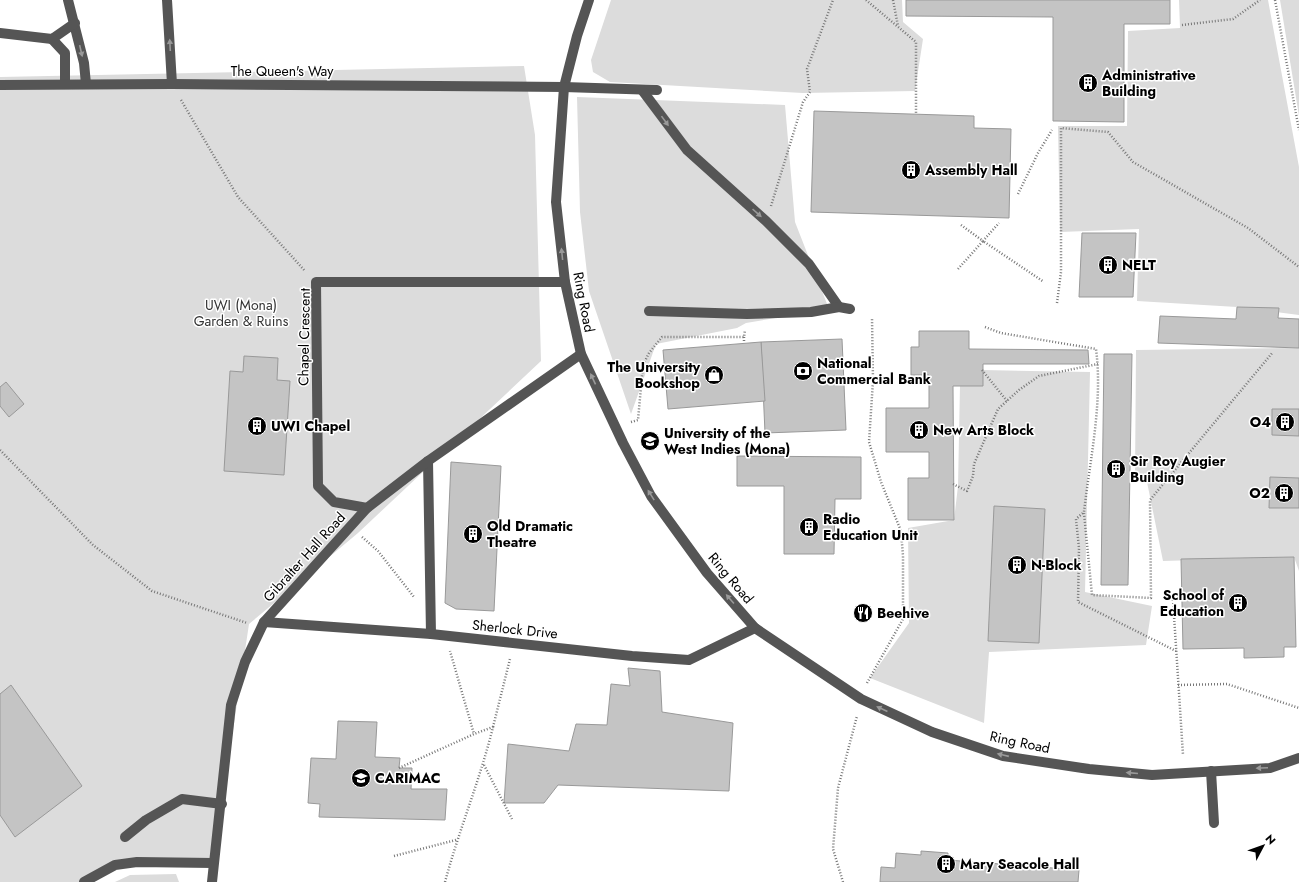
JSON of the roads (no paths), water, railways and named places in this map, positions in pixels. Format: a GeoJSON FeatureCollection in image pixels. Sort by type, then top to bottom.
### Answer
{"type":"FeatureCollection","features":[{"type":"Feature","properties":{"kind":"street"},"geometry":{"type":"LineString","coordinates":[[68,0],[75,22],[84,63],[86,84]]}},
{"type":"Feature","properties":{"kind":"street"},"geometry":{"type":"LineString","coordinates":[[167,0],[172,84]]}},
{"type":"Feature","properties":{"kind":"street","name":"Ring Road"},"geometry":{"type":"LineString","coordinates":[[589,0],[577,36],[564,87],[556,202],[565,282],[581,354],[623,443],[651,496],[707,573],[755,628],[861,699],[932,732],[1003,756],[1089,769],[1152,775],[1270,768],[1299,758]]}},
{"type":"Feature","properties":{"kind":"street"},"geometry":{"type":"LineString","coordinates":[[52,39],[75,22]]}},
{"type":"Feature","properties":{"kind":"street"},"geometry":{"type":"LineString","coordinates":[[0,33],[52,39],[65,53],[65,84]]}},
{"type":"Feature","properties":{"kind":"street","name":"The Queen's Way"},"geometry":{"type":"LineString","coordinates":[[0,85],[172,84],[564,87],[657,90]]}},
{"type":"Feature","properties":{"kind":"street"},"geometry":{"type":"LineString","coordinates":[[642,90],[686,150],[766,222],[809,264],[838,307]]}},
{"type":"Feature","properties":{"kind":"street","name":"Chapel Crescent"},"geometry":{"type":"LineString","coordinates":[[367,508],[334,502],[318,486],[316,282],[565,282]]}},
{"type":"Feature","properties":{"kind":"street"},"geometry":{"type":"LineString","coordinates":[[649,311],[747,314],[811,312],[838,307],[850,309]]}},
{"type":"Feature","properties":{"kind":"street","name":"Gibralter Hall Road"},"geometry":{"type":"LineString","coordinates":[[212,882],[213,863],[222,804],[231,705],[245,662],[264,622],[367,508],[428,461],[581,354]]}},
{"type":"Feature","properties":{"kind":"street"},"geometry":{"type":"LineString","coordinates":[[428,461],[431,634]]}},
{"type":"Feature","properties":{"kind":"street","name":"Sherlock Drive"},"geometry":{"type":"LineString","coordinates":[[264,622],[431,634],[632,656],[689,660],[755,628]]}},
{"type":"Feature","properties":{"kind":"street"},"geometry":{"type":"LineString","coordinates":[[1211,771],[1214,823]]}},
{"type":"Feature","properties":{"kind":"street"},"geometry":{"type":"LineString","coordinates":[[125,837],[146,820],[182,799],[222,804]]}},
{"type":"Feature","properties":{"kind":"street"},"geometry":{"type":"LineString","coordinates":[[84,882],[115,865],[137,862],[213,863]]}},
{"type":"Feature","properties":{"kind":"place","name":"Administrative Building"},"geometry":{"type":"Point","coordinates":[1088,83]}},
{"type":"Feature","properties":{"kind":"place","name":"Assembly Hall"},"geometry":{"type":"Point","coordinates":[911,170]}},
{"type":"Feature","properties":{"kind":"place","name":"NELT"},"geometry":{"type":"Point","coordinates":[1108,265]}},
{"type":"Feature","properties":{"kind":"place","name":"National Commercial Bank"},"geometry":{"type":"Point","coordinates":[803,371]}},
{"type":"Feature","properties":{"kind":"place","name":"The University Bookshop"},"geometry":{"type":"Point","coordinates":[714,375]}},
{"type":"Feature","properties":{"kind":"place","name":"O4"},"geometry":{"type":"Point","coordinates":[1285,422]}},
{"type":"Feature","properties":{"kind":"place","name":"UWI Chapel"},"geometry":{"type":"Point","coordinates":[257,426]}},
{"type":"Feature","properties":{"kind":"place","name":"New Arts Block"},"geometry":{"type":"Point","coordinates":[919,430]}},
{"type":"Feature","properties":{"kind":"place","name":"University of the West Indies (Mona)"},"geometry":{"type":"Point","coordinates":[650,441]}},
{"type":"Feature","properties":{"kind":"place","name":"Sir Roy Augier Building"},"geometry":{"type":"Point","coordinates":[1116,469]}},
{"type":"Feature","properties":{"kind":"place","name":"O2"},"geometry":{"type":"Point","coordinates":[1284,493]}},
{"type":"Feature","properties":{"kind":"place","name":"Radio Education Unit"},"geometry":{"type":"Point","coordinates":[809,527]}},
{"type":"Feature","properties":{"kind":"place","name":"Old Dramatic Theatre"},"geometry":{"type":"Point","coordinates":[473,534]}},
{"type":"Feature","properties":{"kind":"place","name":"N-Block"},"geometry":{"type":"Point","coordinates":[1017,565]}},
{"type":"Feature","properties":{"kind":"place","name":"School of Education"},"geometry":{"type":"Point","coordinates":[1238,603]}},
{"type":"Feature","properties":{"kind":"place","name":"Beehive"},"geometry":{"type":"Point","coordinates":[863,613]}},
{"type":"Feature","properties":{"kind":"place","name":"CARIMAC"},"geometry":{"type":"Point","coordinates":[361,778]}},
{"type":"Feature","properties":{"kind":"place","name":"Mary Seacole Hall"},"geometry":{"type":"Point","coordinates":[946,864]}},
{"type":"Feature","properties":{"kind":"park label","name":"UWI (Mona) Garden & Ruins"},"geometry":{"type":"Point","coordinates":[241,314]}}]}
